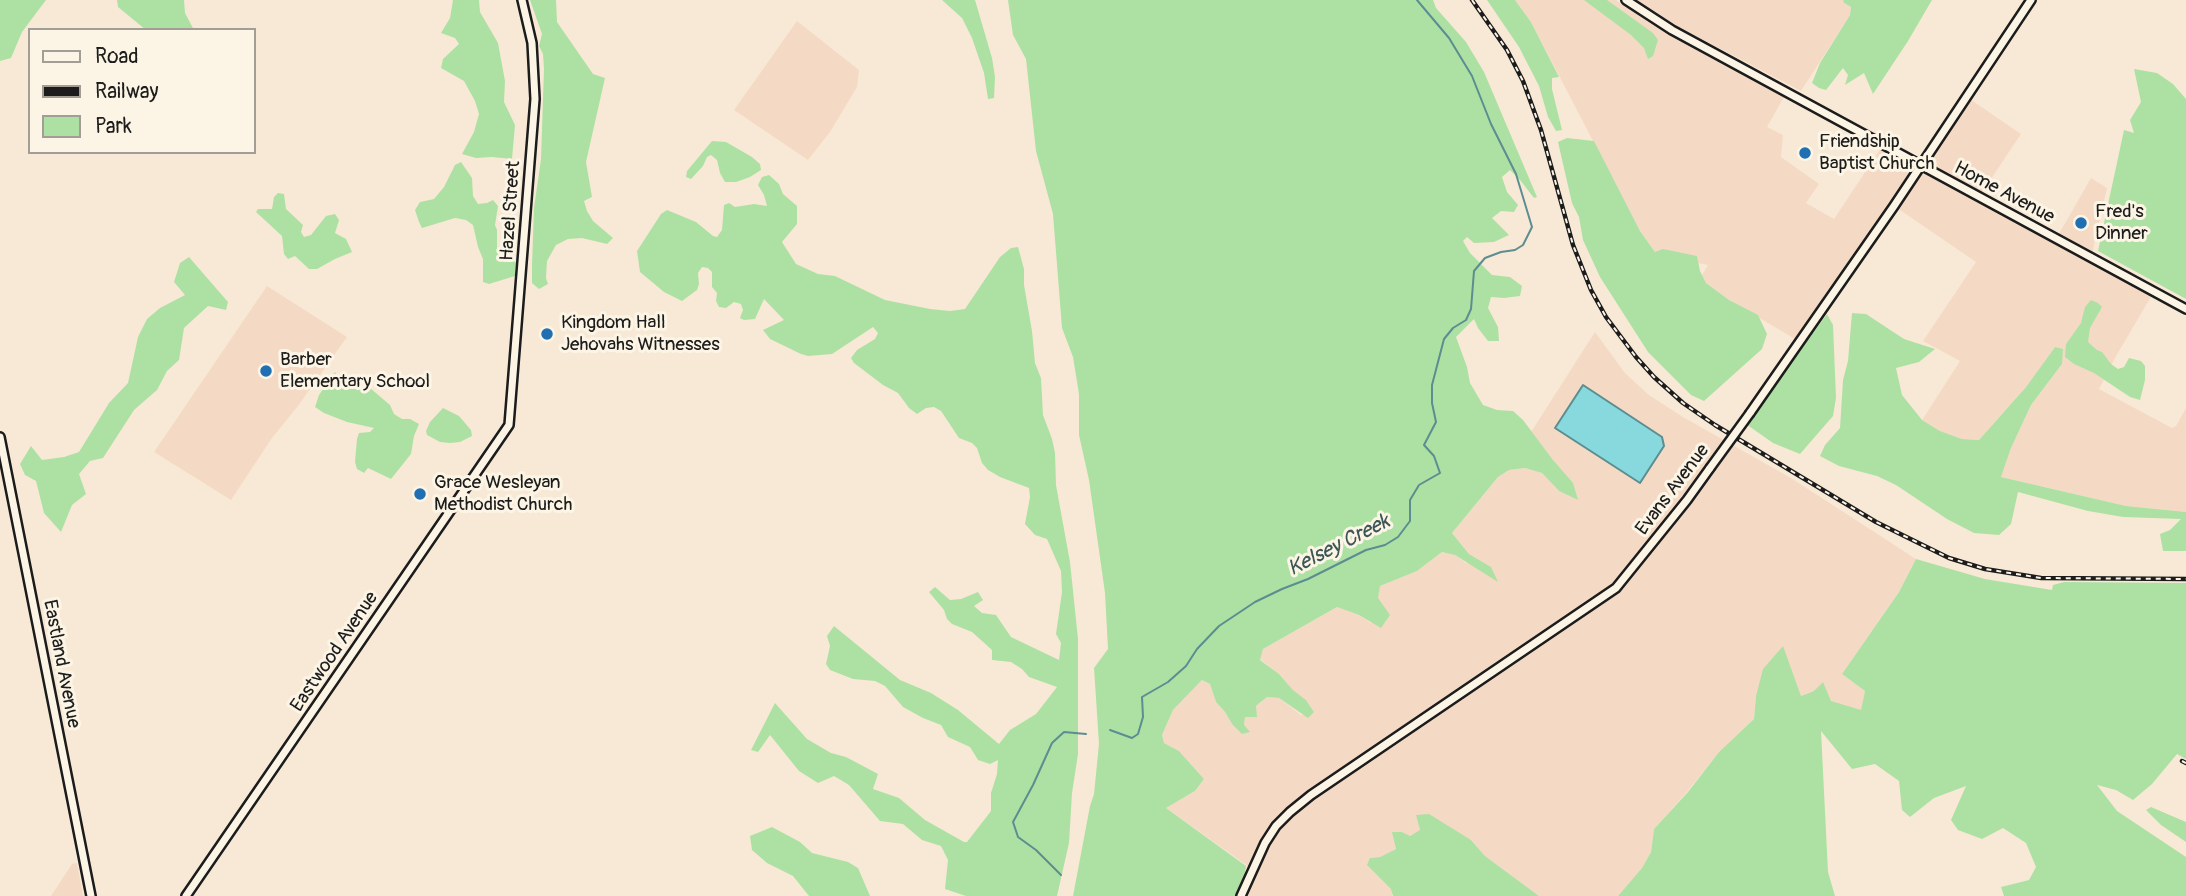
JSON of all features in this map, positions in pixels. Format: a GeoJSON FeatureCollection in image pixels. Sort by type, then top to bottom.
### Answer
{"type":"FeatureCollection","features":[{"type":"Feature","properties":{"kind":"street","name":"Hazel Street"},"geometry":{"type":"LineString","coordinates":[[509,425],[535,99],[533,43],[522,0]]}},
{"type":"Feature","properties":{"kind":"street","name":"Home Avenue"},"geometry":{"type":"LineString","coordinates":[[1626,0],[1672,30],[2186,309]]}},
{"type":"Feature","properties":{"kind":"street","name":"Evans Avenue"},"geometry":{"type":"LineString","coordinates":[[1241,896],[1265,843],[1290,811],[1616,587],[1630,572],[1776,377],[2031,0]]}},
{"type":"Feature","properties":{"kind":"street","name":"Eastwood Avenue"},"geometry":{"type":"LineString","coordinates":[[186,896],[509,425]]}},
{"type":"Feature","properties":{"kind":"street","name":"Eastland Avenue"},"geometry":{"type":"LineString","coordinates":[[0,437],[91,896]]}},
{"type":"Feature","properties":{"kind":"shaded area"},"geometry":{"type":"Polygon","coordinates":[[[1515,0],[1616,0],[1668,35],[1784,97],[1767,127],[1783,135],[1781,157],[1819,184],[1806,203],[1834,219],[1881,148],[1907,165],[1906,184],[1795,339],[1729,300],[1706,283],[1702,275],[1708,265],[1698,263],[1697,256],[1655,252],[1640,231],[1531,22],[1515,0]]]}},
{"type":"Feature","properties":{"kind":"shaded area"},"geometry":{"type":"Polygon","coordinates":[[[1637,0],[1843,0],[1851,7],[1850,15],[1801,91],[1677,26],[1637,0]]]}},
{"type":"Feature","properties":{"kind":"shaded area"},"geometry":{"type":"Polygon","coordinates":[[[797,21],[859,70],[857,87],[830,132],[808,160],[734,110],[797,21]]]}},
{"type":"Feature","properties":{"kind":"shaded area"},"geometry":{"type":"Polygon","coordinates":[[[1967,97],[2021,134],[1979,197],[2056,239],[2091,178],[2107,188],[2091,258],[2155,290],[2099,389],[2172,428],[2176,426],[2186,408],[2186,512],[2126,506],[2001,477],[2031,405],[2062,364],[2055,347],[2026,387],[1979,440],[1962,439],[1940,431],[1922,420],[1960,361],[1923,341],[1976,262],[1894,206],[1967,97]]]}},
{"type":"Feature","properties":{"kind":"shaded area","name":"Barber Elementary School"},"geometry":{"type":"Polygon","coordinates":[[[267,286],[347,337],[272,438],[231,500],[154,452],[267,286]]]}},
{"type":"Feature","properties":{"kind":"shaded area"},"geometry":{"type":"Polygon","coordinates":[[[1595,332],[1625,373],[1649,395],[1791,478],[1916,559],[1899,592],[1842,674],[1865,691],[1861,711],[1830,701],[1814,691],[1801,696],[1782,647],[1756,696],[1754,719],[1719,752],[1654,829],[1651,852],[1642,868],[1618,896],[1539,896],[1485,856],[1471,840],[1419,822],[1420,831],[1409,836],[1402,832],[1395,840],[1396,849],[1380,857],[1370,858],[1373,871],[1392,889],[1392,896],[1241,896],[1252,869],[1166,808],[1195,791],[1204,779],[1179,751],[1164,743],[1162,735],[1173,710],[1202,680],[1210,684],[1216,702],[1232,724],[1244,725],[1245,716],[1267,697],[1279,698],[1301,715],[1314,712],[1306,700],[1260,659],[1263,649],[1337,607],[1359,615],[1371,623],[1380,586],[1417,571],[1442,552],[1454,554],[1466,563],[1489,566],[1469,554],[1452,533],[1498,477],[1509,470],[1525,468],[1542,473],[1559,491],[1578,500],[1553,460],[1531,432],[1595,332]]]}},
{"type":"Feature","properties":{"kind":"shaded area"},"geometry":{"type":"Polygon","coordinates":[[[77,863],[83,896],[51,896],[72,864],[77,863]]]}},
{"type":"Feature","properties":{"kind":"green space"},"geometry":{"type":"Polygon","coordinates":[[[0,0],[46,0],[22,32],[11,58],[0,61],[0,0]]]}},
{"type":"Feature","properties":{"kind":"green space"},"geometry":{"type":"Polygon","coordinates":[[[117,0],[184,0],[185,13],[193,28],[144,28],[118,7],[117,0]]]}},
{"type":"Feature","properties":{"kind":"green space"},"geometry":{"type":"Polygon","coordinates":[[[453,0],[479,0],[480,12],[498,43],[505,81],[504,102],[515,125],[512,159],[476,158],[462,154],[474,132],[479,114],[464,81],[441,68],[443,59],[459,44],[455,38],[441,33],[450,18],[453,0]]]}},
{"type":"Feature","properties":{"kind":"green space"},"geometry":{"type":"Polygon","coordinates":[[[530,0],[556,0],[557,22],[593,74],[605,78],[586,162],[592,197],[584,201],[593,221],[613,238],[607,244],[582,238],[568,239],[556,245],[547,261],[548,284],[539,289],[532,283],[532,265],[534,208],[541,159],[544,69],[543,54],[539,46],[542,34],[530,0]]]}},
{"type":"Feature","properties":{"kind":"green space"},"geometry":{"type":"Polygon","coordinates":[[[942,0],[975,0],[992,58],[994,98],[988,99],[984,73],[962,18],[942,0]]]}},
{"type":"Feature","properties":{"kind":"green space"},"geometry":{"type":"Polygon","coordinates":[[[1008,0],[1433,0],[1436,8],[1466,42],[1484,72],[1537,197],[1534,198],[1510,170],[1502,177],[1507,192],[1518,205],[1514,212],[1501,211],[1492,218],[1509,235],[1494,242],[1474,243],[1467,237],[1463,241],[1470,253],[1492,275],[1510,277],[1522,286],[1520,296],[1491,297],[1488,308],[1498,327],[1499,341],[1488,341],[1474,319],[1456,337],[1470,383],[1483,405],[1497,410],[1513,411],[1523,420],[1573,483],[1578,500],[1559,491],[1542,473],[1525,468],[1509,470],[1498,477],[1452,533],[1469,554],[1491,567],[1498,582],[1455,555],[1442,552],[1417,571],[1380,586],[1378,598],[1390,615],[1381,628],[1359,615],[1337,607],[1263,649],[1260,660],[1306,700],[1314,712],[1308,718],[1279,698],[1267,697],[1256,706],[1257,717],[1245,717],[1244,725],[1250,732],[1242,734],[1216,702],[1210,684],[1202,680],[1173,710],[1162,735],[1164,743],[1179,751],[1204,779],[1195,791],[1166,808],[1246,866],[1244,878],[1235,896],[1073,896],[1094,794],[1099,744],[1094,668],[1108,649],[1105,593],[1089,480],[1079,435],[1079,394],[1073,357],[1062,328],[1053,214],[1036,151],[1026,59],[1013,35],[1008,0]]]}},
{"type":"Feature","properties":{"kind":"green space"},"geometry":{"type":"Polygon","coordinates":[[[1487,0],[1515,0],[1531,22],[1559,77],[1552,78],[1552,89],[1562,130],[1556,131],[1548,117],[1539,86],[1519,47],[1487,0]]]}},
{"type":"Feature","properties":{"kind":"green space"},"geometry":{"type":"Polygon","coordinates":[[[1584,0],[1607,0],[1653,33],[1658,40],[1653,56],[1648,59],[1644,48],[1631,35],[1584,0]]]}},
{"type":"Feature","properties":{"kind":"green space"},"geometry":{"type":"Polygon","coordinates":[[[1843,0],[1932,0],[1873,94],[1864,73],[1845,85],[1848,75],[1843,68],[1826,90],[1812,83],[1820,63],[1850,15],[1851,7],[1843,0]]]}},
{"type":"Feature","properties":{"kind":"green space"},"geometry":{"type":"Polygon","coordinates":[[[2134,69],[2157,73],[2173,84],[2186,99],[2186,299],[2098,251],[2124,130],[2134,133],[2130,120],[2141,102],[2134,69]]]}},
{"type":"Feature","properties":{"kind":"green space"},"geometry":{"type":"Polygon","coordinates":[[[1567,138],[1594,141],[1640,231],[1655,252],[1663,249],[1697,256],[1706,283],[1729,300],[1758,315],[1767,334],[1762,349],[1704,401],[1691,395],[1648,352],[1600,277],[1583,240],[1579,217],[1572,203],[1558,142],[1567,138]]]}},
{"type":"Feature","properties":{"kind":"green space"},"geometry":{"type":"Polygon","coordinates":[[[712,141],[726,142],[752,157],[760,164],[761,170],[736,182],[725,182],[717,160],[711,155],[691,179],[686,177],[687,171],[712,141]]]}},
{"type":"Feature","properties":{"kind":"green space"},"geometry":{"type":"Polygon","coordinates":[[[461,162],[472,178],[473,196],[478,204],[493,200],[498,206],[495,225],[497,249],[506,253],[516,263],[515,276],[489,284],[483,282],[483,259],[473,225],[466,220],[455,218],[422,228],[419,222],[415,210],[420,202],[434,199],[444,187],[455,165],[461,162]]]}},
{"type":"Feature","properties":{"kind":"green space"},"geometry":{"type":"Polygon","coordinates":[[[769,175],[779,184],[783,194],[797,206],[797,224],[782,242],[796,264],[818,274],[835,276],[885,300],[930,309],[965,309],[1000,257],[1011,248],[1018,247],[1024,269],[1035,363],[1041,378],[1043,415],[1055,453],[1056,485],[1070,562],[1078,639],[1078,754],[1069,843],[1057,896],[966,896],[945,889],[948,860],[941,846],[922,840],[903,824],[880,821],[849,785],[834,776],[818,783],[799,771],[770,735],[758,752],[751,750],[775,703],[807,739],[878,774],[873,789],[899,798],[925,820],[967,842],[991,811],[991,793],[998,760],[990,764],[978,760],[970,747],[948,737],[941,725],[903,707],[885,686],[875,681],[853,679],[830,670],[826,664],[830,646],[827,636],[834,626],[900,680],[931,693],[958,710],[999,744],[1010,730],[1036,714],[1057,687],[1029,677],[1011,662],[992,660],[992,650],[972,632],[952,624],[929,592],[935,587],[950,600],[978,592],[983,600],[974,606],[982,613],[996,615],[1011,637],[1059,660],[1061,643],[1056,634],[1062,592],[1061,571],[1047,539],[1035,535],[1025,524],[1029,488],[988,470],[982,463],[977,448],[959,438],[941,411],[934,407],[926,408],[917,414],[898,393],[854,363],[851,358],[857,350],[875,339],[878,333],[873,327],[832,354],[808,356],[770,339],[763,330],[784,320],[764,299],[755,319],[740,318],[743,310],[741,304],[734,302],[726,308],[719,307],[716,301],[717,293],[712,287],[712,272],[708,268],[702,267],[698,273],[697,290],[682,301],[664,292],[640,272],[637,251],[661,214],[667,210],[696,222],[717,237],[722,230],[724,205],[729,203],[735,207],[754,204],[767,206],[758,185],[762,177],[769,175]]]}},
{"type":"Feature","properties":{"kind":"green space"},"geometry":{"type":"Polygon","coordinates":[[[278,193],[284,194],[286,209],[303,225],[301,232],[304,237],[311,235],[326,216],[335,214],[339,220],[335,233],[346,239],[352,252],[317,269],[309,269],[295,256],[288,259],[284,254],[282,236],[256,212],[258,209],[272,209],[274,197],[278,193]]]}},
{"type":"Feature","properties":{"kind":"green space"},"geometry":{"type":"Polygon","coordinates":[[[189,257],[228,302],[226,310],[208,306],[184,328],[179,360],[167,371],[157,390],[134,410],[103,458],[90,461],[79,474],[86,494],[72,505],[61,532],[44,513],[36,481],[25,475],[20,464],[31,446],[42,460],[79,452],[109,403],[128,383],[138,337],[147,319],[160,308],[185,295],[174,282],[180,263],[189,257]]]}},
{"type":"Feature","properties":{"kind":"green space"},"geometry":{"type":"Polygon","coordinates":[[[2091,300],[2102,307],[2090,328],[2088,342],[2118,369],[2124,367],[2129,358],[2141,361],[2145,366],[2145,380],[2140,400],[2130,397],[2065,357],[2066,344],[2081,323],[2085,307],[2091,300]]]}},
{"type":"Feature","properties":{"kind":"green space"},"geometry":{"type":"Polygon","coordinates":[[[1852,313],[1866,314],[1904,339],[1935,349],[1919,362],[1896,368],[1902,395],[1922,420],[1940,431],[1962,439],[1979,440],[2026,387],[2055,347],[2063,349],[2062,364],[2031,405],[2001,477],[2126,506],[2186,512],[2186,551],[2163,551],[2160,534],[2170,530],[2181,519],[2123,517],[2088,511],[2018,492],[2011,524],[1999,535],[1974,533],[1947,519],[1896,485],[1877,476],[1839,466],[1820,456],[1825,445],[1840,428],[1852,313]]]}},
{"type":"Feature","properties":{"kind":"green space"},"geometry":{"type":"Polygon","coordinates":[[[1827,314],[1833,325],[1836,398],[1833,416],[1800,454],[1773,443],[1746,424],[1827,314]]]}},
{"type":"Feature","properties":{"kind":"green space"},"geometry":{"type":"Polygon","coordinates":[[[335,372],[340,383],[370,388],[390,405],[394,414],[419,424],[411,454],[391,479],[368,468],[364,473],[357,469],[355,462],[359,433],[370,432],[374,428],[347,422],[315,407],[319,395],[335,372]]]}},
{"type":"Feature","properties":{"kind":"green space"},"geometry":{"type":"Polygon","coordinates":[[[443,408],[459,416],[471,430],[472,436],[450,443],[440,442],[427,435],[430,422],[443,408]]]}},
{"type":"Feature","properties":{"kind":"green space"},"geometry":{"type":"Polygon","coordinates":[[[1916,559],[1985,579],[2052,590],[2053,585],[2064,582],[2186,583],[2186,759],[2177,754],[2152,784],[2133,800],[2116,790],[2097,785],[2117,811],[2186,857],[2186,896],[2004,896],[2001,887],[2029,880],[2036,867],[2026,843],[2003,828],[1982,839],[1958,830],[1951,820],[1966,786],[1934,798],[1910,817],[1902,810],[1899,781],[1875,764],[1852,769],[1821,731],[1828,872],[1835,896],[1618,896],[1642,868],[1651,852],[1654,829],[1688,792],[1719,752],[1754,719],[1756,696],[1763,669],[1783,646],[1801,696],[1814,691],[1823,682],[1831,701],[1861,710],[1865,691],[1842,674],[1899,592],[1916,559]]]}},
{"type":"Feature","properties":{"kind":"green space"},"geometry":{"type":"Polygon","coordinates":[[[2151,807],[2186,822],[2186,842],[2161,825],[2146,810],[2151,807]]]}},
{"type":"Feature","properties":{"kind":"green space"},"geometry":{"type":"Polygon","coordinates":[[[1429,814],[1471,840],[1485,856],[1539,896],[1393,896],[1391,889],[1367,865],[1370,858],[1380,857],[1396,849],[1392,832],[1402,832],[1410,836],[1420,830],[1416,815],[1429,814]]]}},
{"type":"Feature","properties":{"kind":"green space"},"geometry":{"type":"Polygon","coordinates":[[[772,827],[800,842],[812,853],[848,862],[858,868],[870,896],[809,896],[793,876],[767,863],[752,850],[750,836],[772,827]]]}},
{"type":"Feature","properties":{"kind":"water"},"geometry":{"type":"Polygon","coordinates":[[[1583,385],[1662,437],[1664,446],[1640,483],[1555,428],[1583,385]]]}},
{"type":"Feature","properties":{"kind":"waterway","name":"Kelsey Creek"},"geometry":{"type":"LineString","coordinates":[[1110,730],[1132,738],[1138,734],[1143,717],[1142,697],[1168,682],[1186,666],[1197,649],[1219,626],[1255,602],[1398,537],[1410,521],[1410,500],[1419,485],[1440,473],[1434,456],[1424,445],[1436,422],[1432,385],[1444,339],[1453,328],[1466,320],[1471,309],[1474,271],[1485,258],[1515,250],[1523,245],[1532,227],[1516,174],[1491,124],[1472,76],[1449,38],[1417,0]]}},
{"type":"Feature","properties":{"kind":"waterway","name":"Kelsey Creek"},"geometry":{"type":"LineString","coordinates":[[1061,875],[1036,850],[1018,837],[1013,822],[1052,743],[1064,732],[1086,734]]}},
{"type":"Feature","properties":{"kind":"railway"},"geometry":{"type":"LineString","coordinates":[[1472,0],[1507,50],[1523,81],[1541,130],[1573,245],[1591,290],[1606,317],[1636,357],[1683,403],[1876,522],[1949,558],[1985,569],[2041,578],[2186,579]]}},
{"type":"Feature","properties":{"kind":"railway"},"geometry":{"type":"LineString","coordinates":[[2182,761],[2186,763]]}},
{"type":"Feature","properties":{"kind":"place","name":"Friendship Baptist Church"},"geometry":{"type":"Point","coordinates":[1805,153]}},
{"type":"Feature","properties":{"kind":"place","name":"Fred's Dinner"},"geometry":{"type":"Point","coordinates":[2081,223]}},
{"type":"Feature","properties":{"kind":"place","name":"Kingdom Hall Jehovahs Witnesses"},"geometry":{"type":"Point","coordinates":[547,334]}},
{"type":"Feature","properties":{"kind":"place","name":"Barber Elementary School"},"geometry":{"type":"Point","coordinates":[266,371]}},
{"type":"Feature","properties":{"kind":"place","name":"Grace Wesleyan Methodist Church"},"geometry":{"type":"Point","coordinates":[420,494]}}]}
